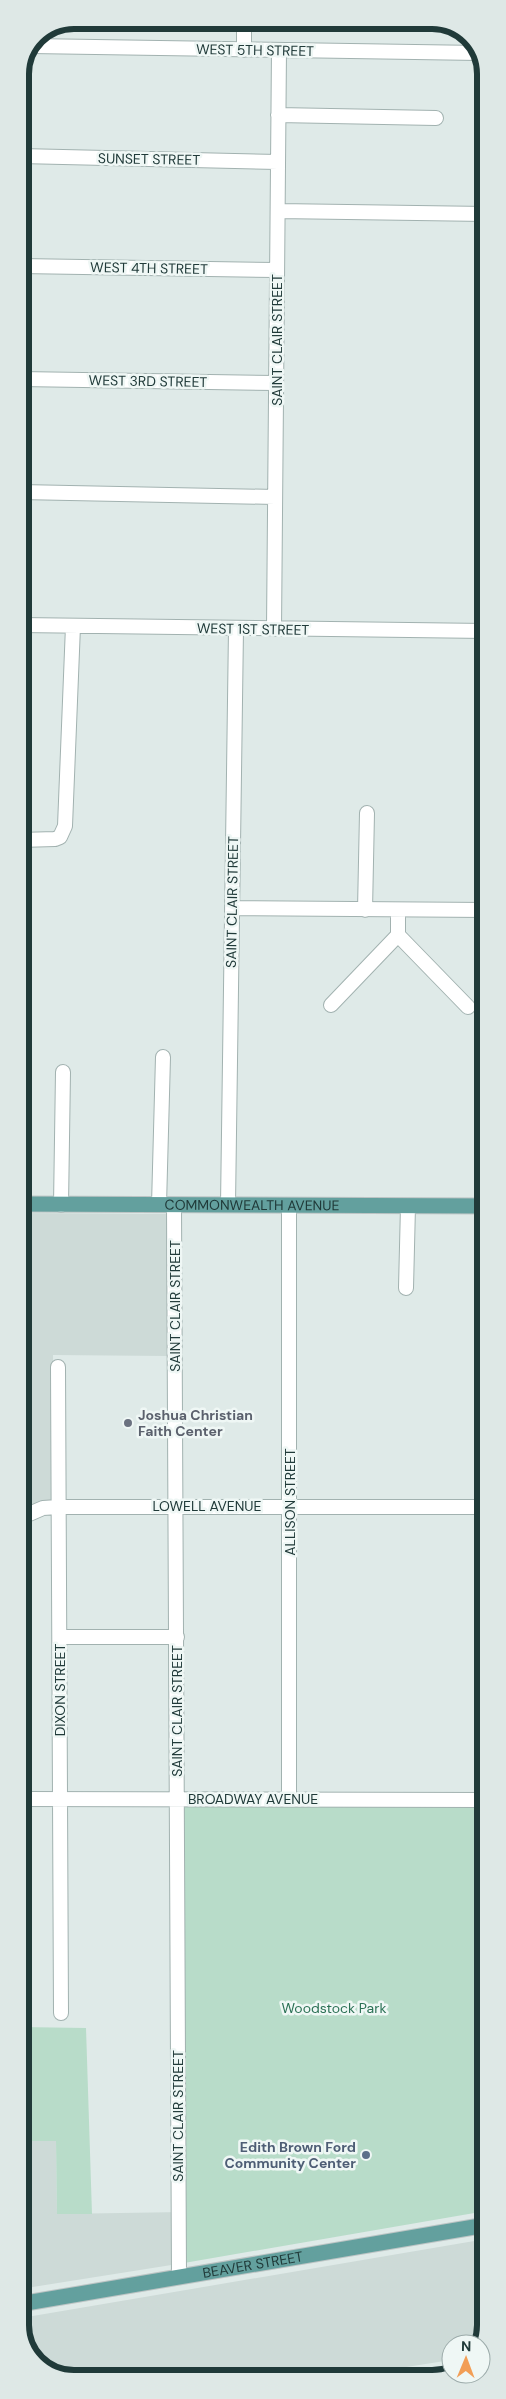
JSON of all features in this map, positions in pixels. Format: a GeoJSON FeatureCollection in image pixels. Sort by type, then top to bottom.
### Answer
{"type":"FeatureCollection","features":[{"type":"Feature","properties":{"kind":"main road","name":"COMMONWEALTH AVENUE"},"geometry":{"type":"LineString","coordinates":[[29,1204],[477,1206]]}},
{"type":"Feature","properties":{"kind":"main road","name":"BEAVER STREET"},"geometry":{"type":"LineString","coordinates":[[29,2302],[477,2227]]}},
{"type":"Feature","properties":{"kind":"street"},"geometry":{"type":"LineString","coordinates":[[244,29],[244,50]]}},
{"type":"Feature","properties":{"kind":"street","name":"WEST 5TH STREET"},"geometry":{"type":"LineString","coordinates":[[38,46],[472,53]]}},
{"type":"Feature","properties":{"kind":"street","name":"SAINT CLAIR STREET"},"geometry":{"type":"LineString","coordinates":[[274,629],[279,50]]}},
{"type":"Feature","properties":{"kind":"street"},"geometry":{"type":"LineString","coordinates":[[278,114],[436,118]]}},
{"type":"Feature","properties":{"kind":"street","name":"SUNSET STREET"},"geometry":{"type":"LineString","coordinates":[[29,156],[278,162]]}},
{"type":"Feature","properties":{"kind":"street"},"geometry":{"type":"LineString","coordinates":[[278,211],[477,214]]}},
{"type":"Feature","properties":{"kind":"street","name":"WEST 4TH STREET"},"geometry":{"type":"LineString","coordinates":[[29,266],[277,270]]}},
{"type":"Feature","properties":{"kind":"street","name":"WEST 3RD STREET"},"geometry":{"type":"LineString","coordinates":[[29,379],[276,383]]}},
{"type":"Feature","properties":{"kind":"street"},"geometry":{"type":"LineString","coordinates":[[29,492],[275,497]]}},
{"type":"Feature","properties":{"kind":"street","name":"WEST 1ST STREET"},"geometry":{"type":"LineString","coordinates":[[29,625],[477,631]]}},
{"type":"Feature","properties":{"kind":"street"},"geometry":{"type":"LineString","coordinates":[[29,840],[55,839],[60,837],[65,826],[73,626]]}},
{"type":"Feature","properties":{"kind":"street","name":"SAINT CLAIR STREET"},"geometry":{"type":"LineString","coordinates":[[228,1205],[236,628]]}},
{"type":"Feature","properties":{"kind":"street"},"geometry":{"type":"LineString","coordinates":[[365,910],[367,813]]}},
{"type":"Feature","properties":{"kind":"street"},"geometry":{"type":"LineString","coordinates":[[232,908],[398,911],[477,910]]}},
{"type":"Feature","properties":{"kind":"street"},"geometry":{"type":"LineString","coordinates":[[331,1005],[398,935],[398,911]]}},
{"type":"Feature","properties":{"kind":"street"},"geometry":{"type":"LineString","coordinates":[[398,935],[468,1006]]}},
{"type":"Feature","properties":{"kind":"street","name":"SAINT CLAIR STREET"},"geometry":{"type":"LineString","coordinates":[[163,1057],[177,1637],[179,2277]]}},
{"type":"Feature","properties":{"kind":"street"},"geometry":{"type":"LineString","coordinates":[[61,1204],[63,1072]]}},
{"type":"Feature","properties":{"kind":"street","name":"ALLISON STREET"},"geometry":{"type":"LineString","coordinates":[[289,1206],[289,1798]]}},
{"type":"Feature","properties":{"kind":"street"},"geometry":{"type":"LineString","coordinates":[[406,1288],[408,1206]]}},
{"type":"Feature","properties":{"kind":"street","name":"DIXON STREET"},"geometry":{"type":"LineString","coordinates":[[58,1367],[61,2013]]}},
{"type":"Feature","properties":{"kind":"street","name":"LOWELL AVENUE"},"geometry":{"type":"LineString","coordinates":[[29,1514],[43,1508],[175,1506],[477,1507]]}},
{"type":"Feature","properties":{"kind":"street"},"geometry":{"type":"LineString","coordinates":[[60,1637],[177,1637]]}},
{"type":"Feature","properties":{"kind":"street","name":"BROADWAY AVENUE"},"geometry":{"type":"LineString","coordinates":[[29,1799],[289,1798],[477,1800]]}},
{"type":"Feature","properties":{"kind":"shaded area"},"geometry":{"type":"Polygon","coordinates":[[[476,64],[477,124],[476,124],[476,64]]]}},
{"type":"Feature","properties":{"kind":"shaded area"},"geometry":{"type":"Polygon","coordinates":[[[29,1213],[167,1214],[167,1356],[53,1355],[55,1504],[29,1511],[29,1213]]]}},
{"type":"Feature","properties":{"kind":"shaded area"},"geometry":{"type":"Polygon","coordinates":[[[29,2141],[56,2141],[57,2214],[184,2212],[184,2263],[29,2288],[29,2141]]]}},
{"type":"Feature","properties":{"kind":"shaded area"},"geometry":{"type":"Polygon","coordinates":[[[477,2241],[476,2334],[441,2334],[441,2362],[387,2370],[71,2370],[56,2367],[38,2353],[30,2337],[29,2317],[477,2241]]]}},
{"type":"Feature","properties":{"kind":"green space","name":"Woodstock Park"},"geometry":{"type":"Polygon","coordinates":[[[183,1804],[477,1804],[477,2213],[184,2263],[183,1804]]]}},
{"type":"Feature","properties":{"kind":"green space"},"geometry":{"type":"Polygon","coordinates":[[[29,2027],[86,2028],[92,2214],[57,2214],[56,2141],[29,2141],[29,2027]]]}},
{"type":"Feature","properties":{"kind":"place","name":"Joshua Christian Faith Center"},"geometry":{"type":"Point","coordinates":[128,1423]}},
{"type":"Feature","properties":{"kind":"place","name":"Edith Brown Ford Community Center"},"geometry":{"type":"Point","coordinates":[366,2155]}}]}
